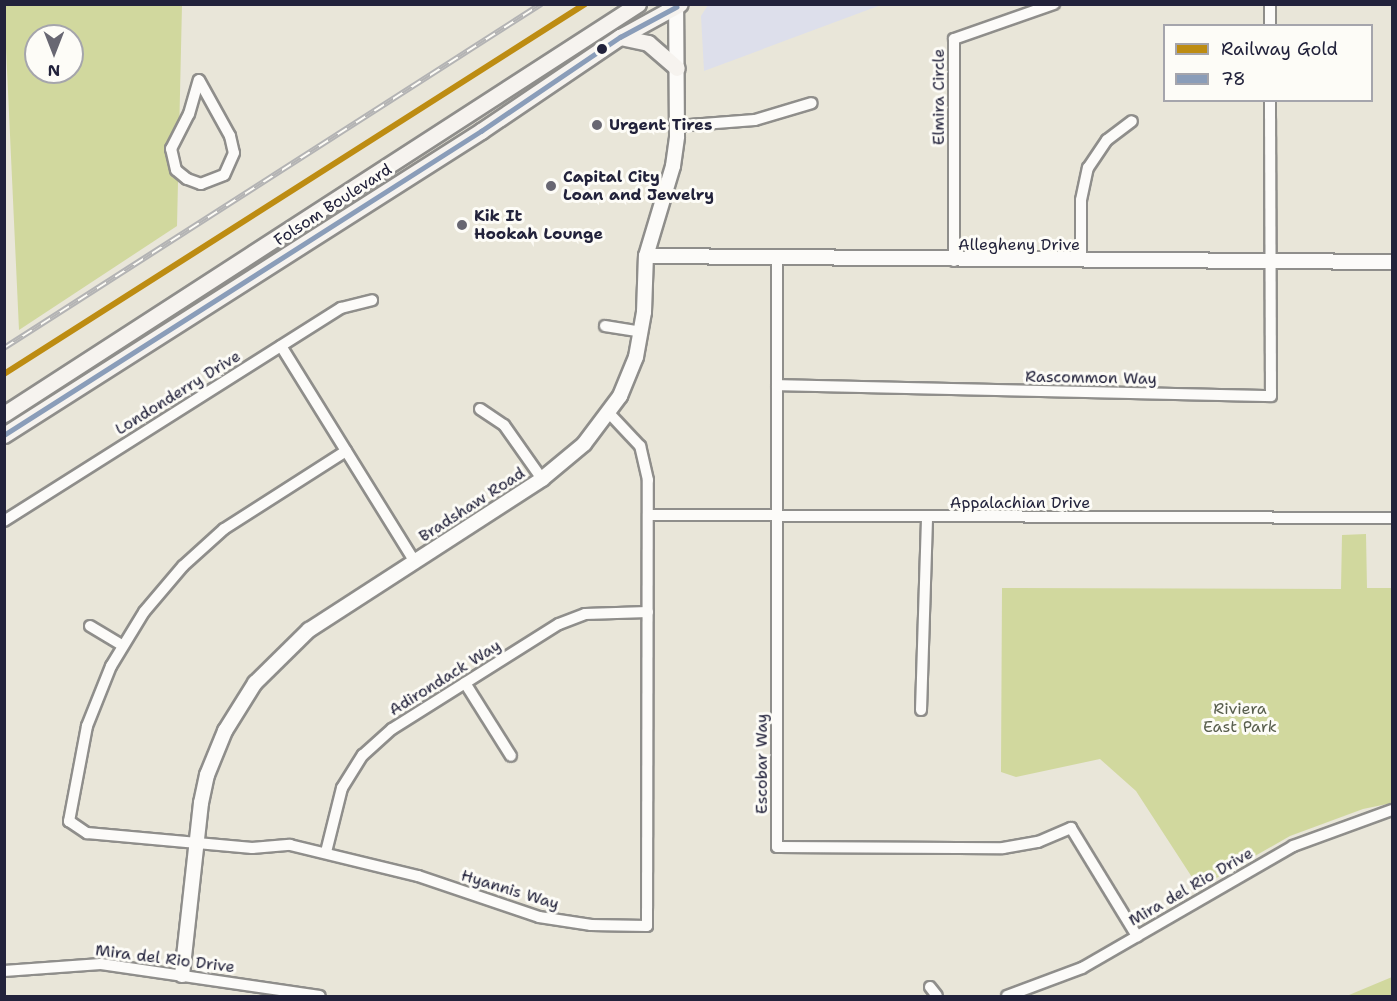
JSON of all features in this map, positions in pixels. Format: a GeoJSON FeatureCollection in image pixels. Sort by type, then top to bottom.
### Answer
{"type":"FeatureCollection","features":[{"type":"Feature","properties":{"kind":"main road","name":"Folsom Boulevard"},"geometry":{"type":"LineString","coordinates":[[4,414],[638,4]]}},
{"type":"Feature","properties":{"kind":"main road","name":"Folsom Boulevard"},"geometry":{"type":"LineString","coordinates":[[4,435],[482,131],[620,37],[678,5]]}},
{"type":"Feature","properties":{"kind":"main road"},"geometry":{"type":"LineString","coordinates":[[620,37],[648,43],[677,68]]}},
{"type":"Feature","properties":{"kind":"street","name":"Elmira Circle"},"geometry":{"type":"LineString","coordinates":[[954,261],[954,39],[1054,4]]}},
{"type":"Feature","properties":{"kind":"street"},"geometry":{"type":"LineString","coordinates":[[1270,4],[1270,24]]}},
{"type":"Feature","properties":{"kind":"street","name":"Bradshaw Road"},"geometry":{"type":"LineString","coordinates":[[182,975],[201,803],[217,748],[255,683],[309,630],[542,479],[584,444],[609,414],[629,377],[642,332],[646,256],[673,166],[677,126],[678,5]]}},
{"type":"Feature","properties":{"kind":"street"},"geometry":{"type":"LineString","coordinates":[[199,80],[223,127],[230,135],[234,153],[224,175],[201,184],[181,175],[173,163],[171,149],[191,107],[199,80]]}},
{"type":"Feature","properties":{"kind":"street"},"geometry":{"type":"LineString","coordinates":[[1270,102],[1270,262]]}},
{"type":"Feature","properties":{"kind":"street"},"geometry":{"type":"LineString","coordinates":[[677,126],[719,126],[756,120],[812,103]]}},
{"type":"Feature","properties":{"kind":"street"},"geometry":{"type":"LineString","coordinates":[[1081,261],[1081,200],[1088,168],[1107,140],[1132,122]]}},
{"type":"Feature","properties":{"kind":"street","name":"Allegheny Drive"},"geometry":{"type":"LineString","coordinates":[[646,256],[777,256],[954,261],[1392,262]]}},
{"type":"Feature","properties":{"kind":"street","name":"Escobar Way"},"geometry":{"type":"LineString","coordinates":[[777,256],[777,847],[1003,848],[1038,842],[1071,828],[1137,936]]}},
{"type":"Feature","properties":{"kind":"street","name":"Rascommon Way"},"geometry":{"type":"LineString","coordinates":[[777,385],[1271,396],[1270,262]]}},
{"type":"Feature","properties":{"kind":"street","name":"Londonderry Drive"},"geometry":{"type":"LineString","coordinates":[[4,521],[341,308],[372,300]]}},
{"type":"Feature","properties":{"kind":"street"},"geometry":{"type":"LineString","coordinates":[[605,326],[642,332]]}},
{"type":"Feature","properties":{"kind":"street"},"geometry":{"type":"LineString","coordinates":[[281,346],[415,562]]}},
{"type":"Feature","properties":{"kind":"street"},"geometry":{"type":"LineString","coordinates":[[480,409],[504,425],[542,479]]}},
{"type":"Feature","properties":{"kind":"street","name":"Hyannis Way"},"geometry":{"type":"LineString","coordinates":[[346,451],[247,513],[203,547],[164,587],[122,645],[87,726],[69,821],[87,833],[252,848],[290,845],[418,876],[539,917],[591,925],[647,926],[648,515],[644,454],[630,431],[609,414]]}},
{"type":"Feature","properties":{"kind":"street","name":"Appalachian Drive"},"geometry":{"type":"LineString","coordinates":[[648,515],[927,518],[1392,518]]}},
{"type":"Feature","properties":{"kind":"street"},"geometry":{"type":"LineString","coordinates":[[921,710],[927,518]]}},
{"type":"Feature","properties":{"kind":"street","name":"Adirondack Way"},"geometry":{"type":"LineString","coordinates":[[326,852],[336,803],[363,755],[392,729],[465,682],[576,616],[604,611],[648,612]]}},
{"type":"Feature","properties":{"kind":"street"},"geometry":{"type":"LineString","coordinates":[[90,626],[122,645]]}},
{"type":"Feature","properties":{"kind":"street"},"geometry":{"type":"LineString","coordinates":[[465,682],[511,756]]}},
{"type":"Feature","properties":{"kind":"street","name":"Mira del Rio Drive"},"geometry":{"type":"LineString","coordinates":[[1007,996],[1082,968],[1293,846],[1392,810]]}},
{"type":"Feature","properties":{"kind":"street","name":"Mira del Rio Drive"},"geometry":{"type":"LineString","coordinates":[[4,971],[101,964],[320,996]]}},
{"type":"Feature","properties":{"kind":"shaded area"},"geometry":{"type":"Polygon","coordinates":[[[708,5],[881,5],[704,71],[701,16],[708,5]]]}},
{"type":"Feature","properties":{"kind":"green space"},"geometry":{"type":"Polygon","coordinates":[[[4,5],[182,5],[177,226],[19,330],[4,5]]]}},
{"type":"Feature","properties":{"kind":"green space","name":"Riviera East Park"},"geometry":{"type":"Polygon","coordinates":[[[1366,534],[1367,588],[1392,588],[1392,803],[1363,809],[1290,836],[1199,888],[1136,791],[1100,759],[1016,777],[1001,772],[1002,588],[1341,589],[1342,535],[1366,534]]]}},
{"type":"Feature","properties":{"kind":"green space"},"geometry":{"type":"Polygon","coordinates":[[[1392,977],[1392,996],[1344,996],[1349,995],[1392,977]]]}},
{"type":"Feature","properties":{"kind":"railway"},"geometry":{"type":"LineString","coordinates":[[4,348],[541,4]]}},
{"type":"Feature","properties":{"kind":"rail line","name":"Gold"},"geometry":{"type":"LineString","coordinates":[[4,374],[585,4]]}},
{"type":"Feature","properties":{"kind":"transit line","name":"78"},"geometry":{"type":"LineString","coordinates":[[4,435],[481,131],[620,37],[676,7]]}},
{"type":"Feature","properties":{"kind":"place","name":"Urgent Tires"},"geometry":{"type":"Point","coordinates":[597,125]}},
{"type":"Feature","properties":{"kind":"place","name":"Capital City Loan and Jewelry"},"geometry":{"type":"Point","coordinates":[551,186]}},
{"type":"Feature","properties":{"kind":"place","name":"Kik It Hookah Lounge"},"geometry":{"type":"Point","coordinates":[462,225]}}]}
